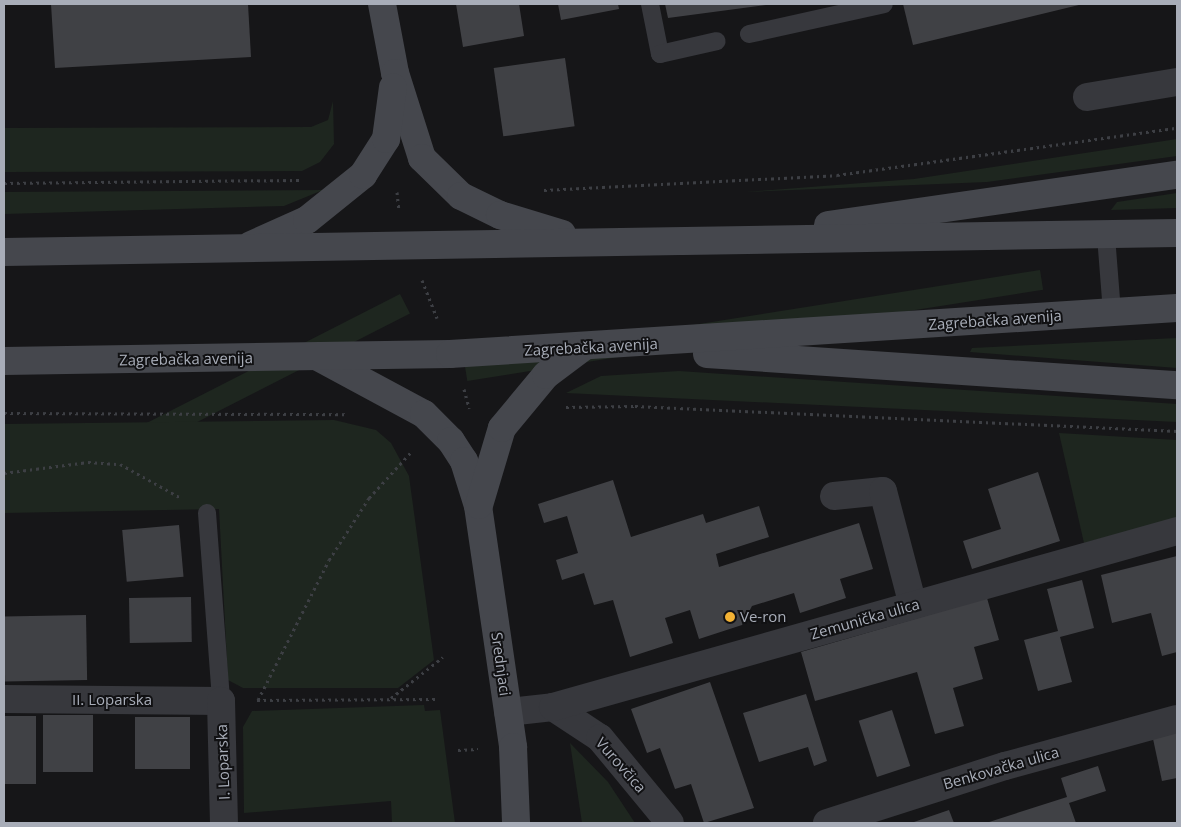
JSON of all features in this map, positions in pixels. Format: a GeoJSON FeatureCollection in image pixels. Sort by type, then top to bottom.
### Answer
{"type":"FeatureCollection","features":[{"type":"Feature","properties":{"kind":"main road"},"geometry":{"type":"LineString","coordinates":[[382,4],[395,73],[416,145],[443,181],[500,215],[541,230],[600,241]]}},
{"type":"Feature","properties":{"kind":"main road"},"geometry":{"type":"LineString","coordinates":[[236,251],[307,220],[363,175],[386,139],[395,73]]}},
{"type":"Feature","properties":{"kind":"main road"},"geometry":{"type":"LineString","coordinates":[[740,238],[1177,175]]}},
{"type":"Feature","properties":{"kind":"main road"},"geometry":{"type":"LineString","coordinates":[[4,252],[236,251],[740,238],[1106,236],[1177,233]]}},
{"type":"Feature","properties":{"kind":"main road","name":"Zagrebačka avenija"},"geometry":{"type":"LineString","coordinates":[[4,361],[317,357],[590,347],[1177,308]]}},
{"type":"Feature","properties":{"kind":"main road"},"geometry":{"type":"LineString","coordinates":[[478,506],[502,428],[546,375],[590,347],[1177,385]]}},
{"type":"Feature","properties":{"kind":"main road","name":"Srednjaci"},"geometry":{"type":"LineString","coordinates":[[317,357],[424,414],[440,428],[464,461],[478,506],[508,712],[516,823]]}},
{"type":"Feature","properties":{"kind":"street"},"geometry":{"type":"LineString","coordinates":[[1087,98],[1177,82]]}},
{"type":"Feature","properties":{"kind":"street"},"geometry":{"type":"LineString","coordinates":[[834,496],[883,491],[913,605]]}},
{"type":"Feature","properties":{"kind":"street","name":"Zemunička ulica"},"geometry":{"type":"LineString","coordinates":[[553,707],[1177,531]]}},
{"type":"Feature","properties":{"kind":"street","name":"II. Loparska"},"geometry":{"type":"LineString","coordinates":[[4,699],[221,700]]}},
{"type":"Feature","properties":{"kind":"street","name":"I. Loparska"},"geometry":{"type":"LineString","coordinates":[[221,700],[224,823]]}},
{"type":"Feature","properties":{"kind":"street"},"geometry":{"type":"LineString","coordinates":[[508,712],[553,707]]}},
{"type":"Feature","properties":{"kind":"street","name":"Vurovčica"},"geometry":{"type":"LineString","coordinates":[[553,707],[600,738],[670,823]]}},
{"type":"Feature","properties":{"kind":"street","name":"Benkovačka ulica"},"geometry":{"type":"LineString","coordinates":[[827,823],[1004,766],[1177,719]]}},
{"type":"Feature","properties":{"kind":"lane"},"geometry":{"type":"LineString","coordinates":[[650,4],[660,54],[717,41]]}},
{"type":"Feature","properties":{"kind":"lane"},"geometry":{"type":"LineString","coordinates":[[749,34],[884,4]]}},
{"type":"Feature","properties":{"kind":"lane"},"geometry":{"type":"LineString","coordinates":[[1106,236],[1112,313]]}},
{"type":"Feature","properties":{"kind":"lane"},"geometry":{"type":"LineString","coordinates":[[207,513],[221,700]]}},
{"type":"Feature","properties":{"kind":"path"},"geometry":{"type":"LineString","coordinates":[[535,190],[837,175],[1177,128]]}},
{"type":"Feature","properties":{"kind":"path"},"geometry":{"type":"LineString","coordinates":[[4,183],[302,180]]}},
{"type":"Feature","properties":{"kind":"path"},"geometry":{"type":"LineString","coordinates":[[397,192],[400,220]]}},
{"type":"Feature","properties":{"kind":"path"},"geometry":{"type":"LineString","coordinates":[[423,282],[435,315]]}},
{"type":"Feature","properties":{"kind":"path"},"geometry":{"type":"LineString","coordinates":[[463,385],[469,408]]}},
{"type":"Feature","properties":{"kind":"path"},"geometry":{"type":"LineString","coordinates":[[557,409],[635,406],[1177,431]]}},
{"type":"Feature","properties":{"kind":"path"},"geometry":{"type":"LineString","coordinates":[[4,413],[354,414]]}},
{"type":"Feature","properties":{"kind":"path"},"geometry":{"type":"LineString","coordinates":[[258,700],[334,553],[369,498],[414,448],[409,442]]}},
{"type":"Feature","properties":{"kind":"path"},"geometry":{"type":"LineString","coordinates":[[4,473],[88,462],[120,464],[207,513]]}},
{"type":"Feature","properties":{"kind":"path"},"geometry":{"type":"LineString","coordinates":[[390,699],[444,656]]}},
{"type":"Feature","properties":{"kind":"path"},"geometry":{"type":"LineString","coordinates":[[221,700],[439,699]]}},
{"type":"Feature","properties":{"kind":"path"},"geometry":{"type":"LineString","coordinates":[[458,750],[483,748]]}},
{"type":"Feature","properties":{"kind":"shaded area"},"geometry":{"type":"Polygon","coordinates":[[[333,101],[334,144],[320,162],[302,171],[4,172],[4,128],[311,127],[328,120],[333,101]]]}},
{"type":"Feature","properties":{"kind":"shaded area"},"geometry":{"type":"Polygon","coordinates":[[[1177,139],[1177,156],[987,182],[746,192],[914,179],[1177,139]]]}},
{"type":"Feature","properties":{"kind":"shaded area"},"geometry":{"type":"Polygon","coordinates":[[[323,190],[284,206],[4,214],[4,192],[323,190]]]}},
{"type":"Feature","properties":{"kind":"shaded area"},"geometry":{"type":"Polygon","coordinates":[[[1177,193],[1177,208],[1111,210],[1117,202],[1177,193]]]}},
{"type":"Feature","properties":{"kind":"shaded area"},"geometry":{"type":"Polygon","coordinates":[[[1040,270],[1043,290],[467,381],[464,361],[1040,270]]]}},
{"type":"Feature","properties":{"kind":"shaded area"},"geometry":{"type":"Polygon","coordinates":[[[400,294],[410,314],[57,493],[47,474],[400,294]]]}},
{"type":"Feature","properties":{"kind":"shaded area"},"geometry":{"type":"Polygon","coordinates":[[[1177,338],[1177,368],[970,352],[972,348],[1177,338]]]}},
{"type":"Feature","properties":{"kind":"shaded area"},"geometry":{"type":"Polygon","coordinates":[[[679,371],[1177,404],[1177,422],[566,393],[601,376],[679,371]]]}},
{"type":"Feature","properties":{"kind":"shaded area"},"geometry":{"type":"Polygon","coordinates":[[[334,420],[376,430],[391,443],[409,476],[434,660],[398,688],[243,688],[228,680],[219,509],[4,513],[4,424],[334,420]]]}},
{"type":"Feature","properties":{"kind":"shaded area"},"geometry":{"type":"Polygon","coordinates":[[[1059,433],[1177,440],[1177,518],[1084,543],[1059,433]]]}},
{"type":"Feature","properties":{"kind":"shaded area"},"geometry":{"type":"Polygon","coordinates":[[[424,705],[425,711],[440,710],[455,823],[392,823],[391,801],[244,813],[243,727],[252,711],[424,705]]]}},
{"type":"Feature","properties":{"kind":"shaded area"},"geometry":{"type":"Polygon","coordinates":[[[570,743],[608,782],[635,823],[582,823],[570,743]]]}},
{"type":"Feature","properties":{"kind":"building"},"geometry":{"type":"Polygon","coordinates":[[[51,4],[248,4],[251,57],[55,68],[51,4]]]}},
{"type":"Feature","properties":{"kind":"building"},"geometry":{"type":"Polygon","coordinates":[[[456,4],[519,4],[524,36],[463,47],[456,4]]]}},
{"type":"Feature","properties":{"kind":"building"},"geometry":{"type":"Polygon","coordinates":[[[558,4],[618,4],[619,9],[561,20],[558,4]]]}},
{"type":"Feature","properties":{"kind":"building"},"geometry":{"type":"Polygon","coordinates":[[[665,4],[765,4],[766,5],[668,18],[665,4]]]}},
{"type":"Feature","properties":{"kind":"building"},"geometry":{"type":"Polygon","coordinates":[[[903,4],[1083,4],[913,45],[903,4]]]}},
{"type":"Feature","properties":{"kind":"building"},"geometry":{"type":"Polygon","coordinates":[[[565,58],[575,126],[503,136],[494,68],[565,58]]]}},
{"type":"Feature","properties":{"kind":"building"},"geometry":{"type":"Polygon","coordinates":[[[1038,472],[1060,541],[972,569],[963,541],[1001,529],[988,489],[1038,472]]]}},
{"type":"Feature","properties":{"kind":"building"},"geometry":{"type":"Polygon","coordinates":[[[613,480],[631,537],[703,514],[706,523],[759,506],[769,537],[716,554],[719,567],[859,523],[873,569],[840,579],[846,598],[800,613],[794,593],[752,606],[742,625],[699,639],[690,610],[665,618],[673,643],[630,657],[613,600],[594,605],[584,573],[562,580],[556,560],[578,553],[567,516],[544,523],[538,504],[613,480]]]}},
{"type":"Feature","properties":{"kind":"building"},"geometry":{"type":"Polygon","coordinates":[[[179,525],[184,577],[127,582],[122,530],[179,525]]]}},
{"type":"Feature","properties":{"kind":"building"},"geometry":{"type":"Polygon","coordinates":[[[1177,556],[1177,652],[1162,656],[1151,613],[1112,623],[1101,575],[1177,556]]]}},
{"type":"Feature","properties":{"kind":"building"},"geometry":{"type":"Polygon","coordinates":[[[1082,580],[1094,628],[1060,637],[1072,682],[1038,691],[1024,640],[1058,631],[1047,589],[1082,580]]]}},
{"type":"Feature","properties":{"kind":"building"},"geometry":{"type":"Polygon","coordinates":[[[191,597],[192,642],[130,643],[129,598],[191,597]]]}},
{"type":"Feature","properties":{"kind":"building"},"geometry":{"type":"Polygon","coordinates":[[[987,598],[999,640],[974,647],[983,679],[953,688],[964,726],[935,734],[917,672],[815,701],[801,652],[987,598]]]}},
{"type":"Feature","properties":{"kind":"building"},"geometry":{"type":"Polygon","coordinates":[[[86,615],[87,680],[5,681],[4,616],[86,615]]]}},
{"type":"Feature","properties":{"kind":"building"},"geometry":{"type":"Polygon","coordinates":[[[710,682],[754,808],[704,823],[691,784],[675,789],[660,748],[647,753],[631,709],[710,682]]]}},
{"type":"Feature","properties":{"kind":"building"},"geometry":{"type":"Polygon","coordinates":[[[806,694],[827,761],[814,766],[808,747],[759,762],[743,713],[806,694]]]}},
{"type":"Feature","properties":{"kind":"building"},"geometry":{"type":"Polygon","coordinates":[[[892,710],[910,766],[877,777],[859,721],[892,710]]]}},
{"type":"Feature","properties":{"kind":"building"},"geometry":{"type":"Polygon","coordinates":[[[43,715],[93,715],[93,772],[43,772],[43,715]]]}},
{"type":"Feature","properties":{"kind":"building"},"geometry":{"type":"Polygon","coordinates":[[[4,716],[36,716],[36,784],[4,784],[4,716]]]}},
{"type":"Feature","properties":{"kind":"building"},"geometry":{"type":"Polygon","coordinates":[[[135,717],[190,717],[190,769],[135,769],[135,717]]]}},
{"type":"Feature","properties":{"kind":"building"},"geometry":{"type":"Polygon","coordinates":[[[1177,731],[1177,778],[1162,781],[1152,734],[1177,731]]]}},
{"type":"Feature","properties":{"kind":"building"},"geometry":{"type":"Polygon","coordinates":[[[1098,766],[1106,791],[1069,803],[1076,823],[986,823],[1067,797],[1061,778],[1098,766]]]}},
{"type":"Feature","properties":{"kind":"building"},"geometry":{"type":"Polygon","coordinates":[[[949,810],[954,823],[911,823],[949,810]]]}},
{"type":"Feature","properties":{"kind":"place","name":"Ve-ron"},"geometry":{"type":"Point","coordinates":[730,617]}}]}
